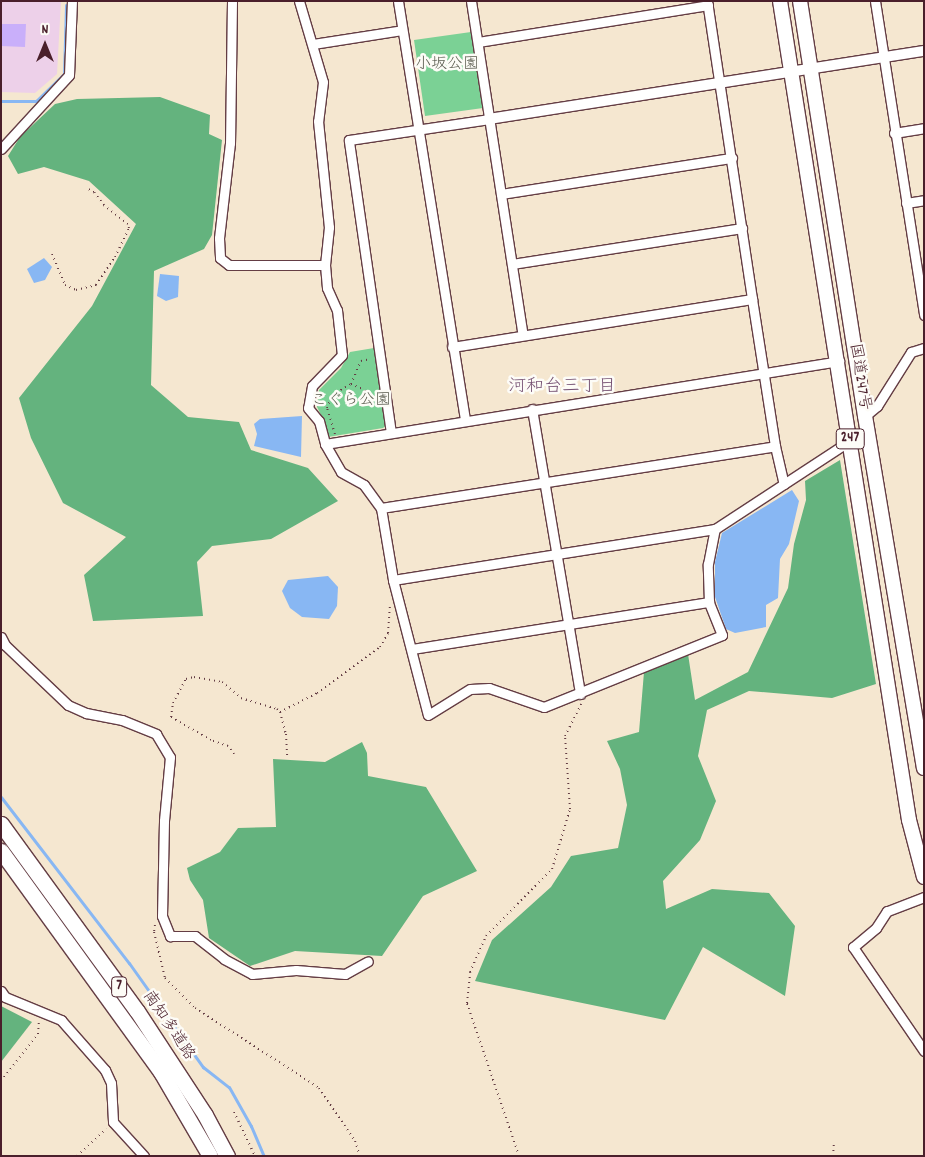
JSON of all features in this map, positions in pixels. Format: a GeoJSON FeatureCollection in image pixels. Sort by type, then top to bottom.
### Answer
{"type":"FeatureCollection","features":[{"type":"Feature","properties":{"kind":"highway","name":"国道247号"},"geometry":{"type":"LineString","coordinates":[[780,1],[839,361],[910,820],[924,877]]}},
{"type":"Feature","properties":{"kind":"highway","name":"国道247号"},"geometry":{"type":"LineString","coordinates":[[800,1],[865,416],[924,768]]}},
{"type":"Feature","properties":{"kind":"highway","name":"南知多道路"},"geometry":{"type":"LineString","coordinates":[[1,824],[137,1011],[205,1115],[227,1156]]}},
{"type":"Feature","properties":{"kind":"highway","name":"南知多道路"},"geometry":{"type":"LineString","coordinates":[[1,851],[161,1072],[210,1156]]}},
{"type":"Feature","properties":{"kind":"street"},"geometry":{"type":"LineString","coordinates":[[1,149],[69,74],[72,1]]}},
{"type":"Feature","properties":{"kind":"street"},"geometry":{"type":"LineString","coordinates":[[232,1],[230,143],[219,238],[220,258],[229,265],[325,264]]}},
{"type":"Feature","properties":{"kind":"street"},"geometry":{"type":"LineString","coordinates":[[299,1],[323,82],[318,121],[329,227],[325,264],[327,288],[337,310],[342,355],[312,386],[308,408],[319,421],[325,444],[341,472],[364,485],[381,508],[393,580],[428,715],[470,689],[489,688],[544,707],[722,636],[709,602],[708,564],[715,529]]}},
{"type":"Feature","properties":{"kind":"street"},"geometry":{"type":"LineString","coordinates":[[398,1],[465,420]]}},
{"type":"Feature","properties":{"kind":"street"},"geometry":{"type":"LineString","coordinates":[[471,1],[522,334]]}},
{"type":"Feature","properties":{"kind":"street"},"geometry":{"type":"LineString","coordinates":[[875,1],[894,133],[924,316]]}},
{"type":"Feature","properties":{"kind":"street"},"geometry":{"type":"LineString","coordinates":[[478,42],[708,3],[752,299],[784,484]]}},
{"type":"Feature","properties":{"kind":"street"},"geometry":{"type":"LineString","coordinates":[[313,44],[402,30]]}},
{"type":"Feature","properties":{"kind":"street"},"geometry":{"type":"LineString","coordinates":[[391,433],[349,140],[924,50]]}},
{"type":"Feature","properties":{"kind":"street"},"geometry":{"type":"LineString","coordinates":[[894,133],[924,128]]}},
{"type":"Feature","properties":{"kind":"street"},"geometry":{"type":"LineString","coordinates":[[501,194],[732,158]]}},
{"type":"Feature","properties":{"kind":"street"},"geometry":{"type":"LineString","coordinates":[[906,202],[924,200]]}},
{"type":"Feature","properties":{"kind":"street"},"geometry":{"type":"LineString","coordinates":[[512,264],[742,228]]}},
{"type":"Feature","properties":{"kind":"street"},"geometry":{"type":"LineString","coordinates":[[452,347],[522,334],[752,299]]}},
{"type":"Feature","properties":{"kind":"street"},"geometry":{"type":"LineString","coordinates":[[865,416],[877,406],[911,352],[924,348]]}},
{"type":"Feature","properties":{"kind":"street"},"geometry":{"type":"LineString","coordinates":[[325,444],[532,409],[839,361]]}},
{"type":"Feature","properties":{"kind":"street"},"geometry":{"type":"LineString","coordinates":[[532,409],[580,694]]}},
{"type":"Feature","properties":{"kind":"street"},"geometry":{"type":"LineString","coordinates":[[393,580],[715,529],[851,440]]}},
{"type":"Feature","properties":{"kind":"street"},"geometry":{"type":"LineString","coordinates":[[381,508],[545,484],[776,446]]}},
{"type":"Feature","properties":{"kind":"street"},"geometry":{"type":"LineString","coordinates":[[412,649],[709,602]]}},
{"type":"Feature","properties":{"kind":"street"},"geometry":{"type":"LineString","coordinates":[[1,637],[5,645],[68,706],[86,713],[122,720],[156,734],[170,757],[164,821],[162,916],[170,936],[195,936],[224,959],[252,974],[296,970],[345,974],[368,961]]}},
{"type":"Feature","properties":{"kind":"street"},"geometry":{"type":"LineString","coordinates":[[924,897],[887,911],[876,928],[853,947],[924,1051]]}},
{"type":"Feature","properties":{"kind":"street"},"geometry":{"type":"LineString","coordinates":[[1,991],[5,997],[40,1013],[61,1020],[105,1070],[111,1083],[113,1122],[144,1156]]}},
{"type":"Feature","properties":{"kind":"path"},"geometry":{"type":"LineString","coordinates":[[52,254],[66,285],[76,290],[96,285],[115,257],[128,224],[104,205],[94,192],[86,188]]}},
{"type":"Feature","properties":{"kind":"path"},"geometry":{"type":"LineString","coordinates":[[337,442],[327,408],[332,396],[351,384],[361,361],[381,357]]}},
{"type":"Feature","properties":{"kind":"path"},"geometry":{"type":"LineString","coordinates":[[351,384],[365,390],[375,406]]}},
{"type":"Feature","properties":{"kind":"path"},"geometry":{"type":"LineString","coordinates":[[280,712],[317,693],[380,647],[388,633],[390,603]]}},
{"type":"Feature","properties":{"kind":"path"},"geometry":{"type":"LineString","coordinates":[[234,754],[228,746],[211,740],[171,717],[173,702],[186,679],[194,677],[222,682],[242,698],[272,706],[280,712],[287,744],[287,755]]}},
{"type":"Feature","properties":{"kind":"path"},"geometry":{"type":"LineString","coordinates":[[519,1156],[467,1003],[470,972],[486,936],[552,868],[570,809],[565,736],[583,701],[580,694]]}},
{"type":"Feature","properties":{"kind":"path"},"geometry":{"type":"LineString","coordinates":[[155,924],[154,932],[165,978],[195,1008],[319,1088],[355,1141],[360,1156]]}},
{"type":"Feature","properties":{"kind":"path"},"geometry":{"type":"LineString","coordinates":[[1,1081],[38,1034],[40,1013]]}},
{"type":"Feature","properties":{"kind":"path"},"geometry":{"type":"LineString","coordinates":[[234,1112],[254,1156]]}},
{"type":"Feature","properties":{"kind":"path"},"geometry":{"type":"LineString","coordinates":[[77,1156],[113,1122]]}},
{"type":"Feature","properties":{"kind":"path"},"geometry":{"type":"LineString","coordinates":[[833,1156],[834,1143]]}},
{"type":"Feature","properties":{"kind":"shaded area"},"geometry":{"type":"Polygon","coordinates":[[[1,1],[61,1],[57,74],[35,93],[1,92],[1,1]]]}},
{"type":"Feature","properties":{"kind":"green space","name":"小坂公園"},"geometry":{"type":"Polygon","coordinates":[[[471,32],[483,108],[425,116],[414,40],[471,32]]]}},
{"type":"Feature","properties":{"kind":"green space"},"geometry":{"type":"Polygon","coordinates":[[[160,97],[210,115],[209,134],[222,140],[212,235],[204,249],[154,271],[151,385],[188,417],[239,422],[251,450],[308,468],[338,501],[271,539],[212,546],[197,562],[203,616],[93,621],[84,575],[126,537],[63,503],[31,438],[19,398],[92,306],[136,224],[89,181],[44,167],[18,174],[8,156],[20,137],[55,104],[77,99],[160,97]]]}},
{"type":"Feature","properties":{"kind":"green space","name":"こぐら公園"},"geometry":{"type":"Polygon","coordinates":[[[374,348],[387,425],[383,428],[328,437],[325,423],[317,407],[319,390],[341,368],[350,352],[374,348]]]}},
{"type":"Feature","properties":{"kind":"green space"},"geometry":{"type":"Polygon","coordinates":[[[840,460],[876,684],[832,698],[749,691],[707,710],[698,756],[716,801],[700,840],[663,881],[666,909],[712,889],[769,893],[795,926],[785,996],[703,947],[665,1020],[475,981],[492,940],[551,887],[571,856],[618,848],[627,805],[620,769],[607,741],[639,732],[644,672],[688,654],[695,700],[748,672],[788,588],[794,544],[806,500],[805,481],[840,460]]]}},
{"type":"Feature","properties":{"kind":"green space"},"geometry":{"type":"Polygon","coordinates":[[[362,742],[367,753],[368,776],[426,787],[477,871],[423,896],[382,956],[295,951],[250,966],[209,938],[203,900],[190,880],[187,868],[220,852],[238,828],[276,827],[273,759],[325,762],[362,742]]]}},
{"type":"Feature","properties":{"kind":"green space"},"geometry":{"type":"Polygon","coordinates":[[[1,1006],[32,1022],[1,1062],[1,1006]]]}},
{"type":"Feature","properties":{"kind":"water"},"geometry":{"type":"Polygon","coordinates":[[[44,258],[52,267],[45,280],[34,283],[27,269],[44,258]]]}},
{"type":"Feature","properties":{"kind":"water"},"geometry":{"type":"Polygon","coordinates":[[[160,274],[179,276],[178,297],[166,301],[157,296],[160,274]]]}},
{"type":"Feature","properties":{"kind":"water"},"geometry":{"type":"Polygon","coordinates":[[[302,416],[301,457],[254,446],[257,434],[254,424],[260,419],[302,416]]]}},
{"type":"Feature","properties":{"kind":"water"},"geometry":{"type":"Polygon","coordinates":[[[792,490],[799,501],[789,544],[780,559],[778,598],[766,605],[766,627],[735,633],[726,629],[715,597],[715,562],[722,533],[792,490]]]}},
{"type":"Feature","properties":{"kind":"water"},"geometry":{"type":"Polygon","coordinates":[[[328,576],[338,587],[337,606],[329,619],[302,617],[290,608],[282,591],[288,580],[328,576]]]}},
{"type":"Feature","properties":{"kind":"building"},"geometry":{"type":"Polygon","coordinates":[[[1,24],[26,24],[25,47],[1,46],[1,24]]]}},
{"type":"Feature","properties":{"kind":"waterway"},"geometry":{"type":"LineString","coordinates":[[1,101],[36,101],[64,74],[66,5]]}},
{"type":"Feature","properties":{"kind":"waterway"},"geometry":{"type":"LineString","coordinates":[[1,797],[129,963],[203,1067],[229,1087],[251,1126],[264,1156]]}},
{"type":"Feature","properties":{"kind":"district","name":"河和台三丁目"},"geometry":{"type":"Point","coordinates":[562,388]}}]}
